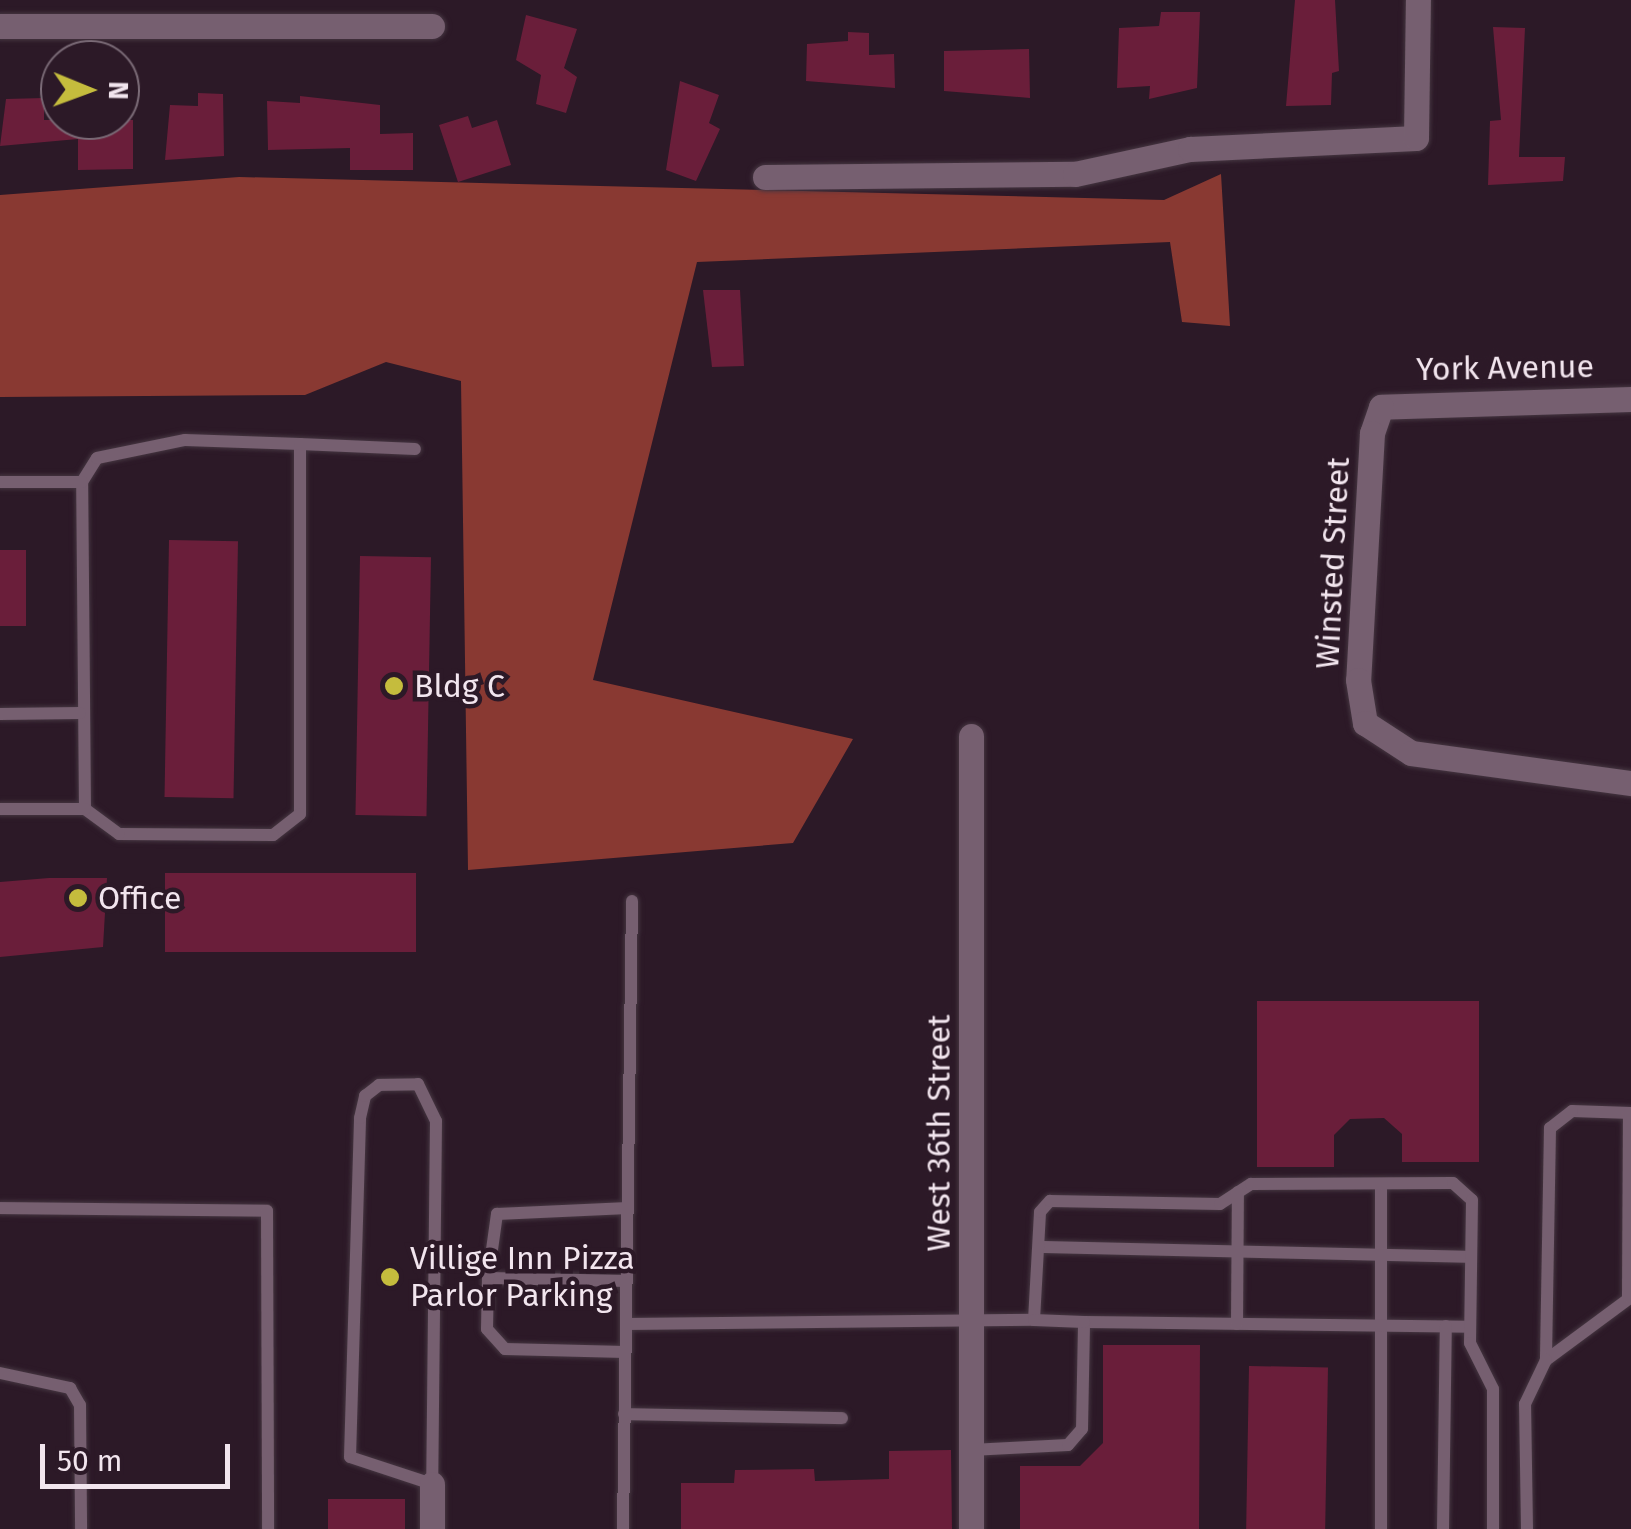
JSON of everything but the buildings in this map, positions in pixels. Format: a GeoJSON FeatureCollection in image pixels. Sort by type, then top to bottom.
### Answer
{"type":"FeatureCollection","features":[{"type":"Feature","properties":{"kind":"street"},"geometry":{"type":"LineString","coordinates":[[765,177],[1075,174],[1190,149],[1416,138],[1418,0]]}},
{"type":"Feature","properties":{"kind":"street"},"geometry":{"type":"LineString","coordinates":[[0,26],[432,26]]}},
{"type":"Feature","properties":{"kind":"street","name":"York Avenue"},"geometry":{"type":"LineString","coordinates":[[1381,407],[1631,398]]}},
{"type":"Feature","properties":{"kind":"street","name":"Winsted Street"},"geometry":{"type":"LineString","coordinates":[[1381,407],[1372,433],[1358,680],[1365,723],[1411,753],[1631,784]]}},
{"type":"Feature","properties":{"kind":"street","name":"West 36th Street"},"geometry":{"type":"LineString","coordinates":[[971,736],[971,1529]]}},
{"type":"Feature","properties":{"kind":"street"},"geometry":{"type":"LineString","coordinates":[[432,1484],[432,1529]]}},
{"type":"Feature","properties":{"kind":"lane"},"geometry":{"type":"LineString","coordinates":[[84,809],[80,714],[82,482],[97,458],[116,450],[185,440],[415,449]]}},
{"type":"Feature","properties":{"kind":"lane"},"geometry":{"type":"LineString","coordinates":[[0,809],[84,809],[139,838],[273,835],[300,814],[300,444]]}},
{"type":"Feature","properties":{"kind":"lane"},"geometry":{"type":"LineString","coordinates":[[0,482],[82,482]]}},
{"type":"Feature","properties":{"kind":"lane"},"geometry":{"type":"LineString","coordinates":[[0,714],[80,714]]}},
{"type":"Feature","properties":{"kind":"lane"},"geometry":{"type":"LineString","coordinates":[[622,1529],[632,901]]}},
{"type":"Feature","properties":{"kind":"lane"},"geometry":{"type":"LineString","coordinates":[[418,1084],[436,1121],[432,1484],[350,1456],[360,1118],[366,1096],[379,1085],[418,1084]]}},
{"type":"Feature","properties":{"kind":"lane"},"geometry":{"type":"LineString","coordinates":[[1527,1529],[1525,1404],[1546,1360],[1550,1128],[1572,1112],[1630,1113],[1629,1297],[1546,1360]]}},
{"type":"Feature","properties":{"kind":"lane"},"geometry":{"type":"LineString","coordinates":[[1034,1320],[1040,1212],[1050,1201],[1220,1204],[1251,1184],[1453,1183],[1472,1200],[1470,1343],[1493,1389],[1493,1529]]}},
{"type":"Feature","properties":{"kind":"lane"},"geometry":{"type":"LineString","coordinates":[[1381,1184],[1381,1529]]}},
{"type":"Feature","properties":{"kind":"lane"},"geometry":{"type":"LineString","coordinates":[[1237,1324],[1238,1192]]}},
{"type":"Feature","properties":{"kind":"lane"},"geometry":{"type":"LineString","coordinates":[[0,1208],[266,1211],[268,1529]]}},
{"type":"Feature","properties":{"kind":"lane"},"geometry":{"type":"LineString","coordinates":[[626,1352],[506,1349],[487,1329],[488,1278],[497,1214],[628,1208]]}},
{"type":"Feature","properties":{"kind":"lane"},"geometry":{"type":"LineString","coordinates":[[1039,1247],[1471,1257]]}},
{"type":"Feature","properties":{"kind":"lane"},"geometry":{"type":"LineString","coordinates":[[488,1278],[627,1282]]}},
{"type":"Feature","properties":{"kind":"lane"},"geometry":{"type":"LineString","coordinates":[[626,1324],[1034,1320],[1470,1326]]}},
{"type":"Feature","properties":{"kind":"lane"},"geometry":{"type":"LineString","coordinates":[[971,1450],[1068,1445],[1082,1429],[1084,1322]]}},
{"type":"Feature","properties":{"kind":"lane"},"geometry":{"type":"LineString","coordinates":[[1444,1529],[1446,1326]]}},
{"type":"Feature","properties":{"kind":"lane"},"geometry":{"type":"LineString","coordinates":[[0,1372],[70,1388],[80,1405],[81,1529]]}},
{"type":"Feature","properties":{"kind":"lane"},"geometry":{"type":"LineString","coordinates":[[624,1414],[842,1418]]}},
{"type":"Feature","properties":{"kind":"shaded area"},"geometry":{"type":"Polygon","coordinates":[[[1221,174],[1230,326],[1182,322],[1170,242],[697,262],[593,680],[853,739],[793,843],[468,870],[461,381],[386,362],[305,395],[0,397],[0,195],[239,177],[1164,200],[1221,174]]]}},
{"type":"Feature","properties":{"kind":"place","name":"Bldg C"},"geometry":{"type":"Point","coordinates":[394,686]}},
{"type":"Feature","properties":{"kind":"place","name":"Office"},"geometry":{"type":"Point","coordinates":[78,898]}},
{"type":"Feature","properties":{"kind":"place","name":"Villige Inn Pizza Parlor Parking"},"geometry":{"type":"Point","coordinates":[390,1277]}}]}
